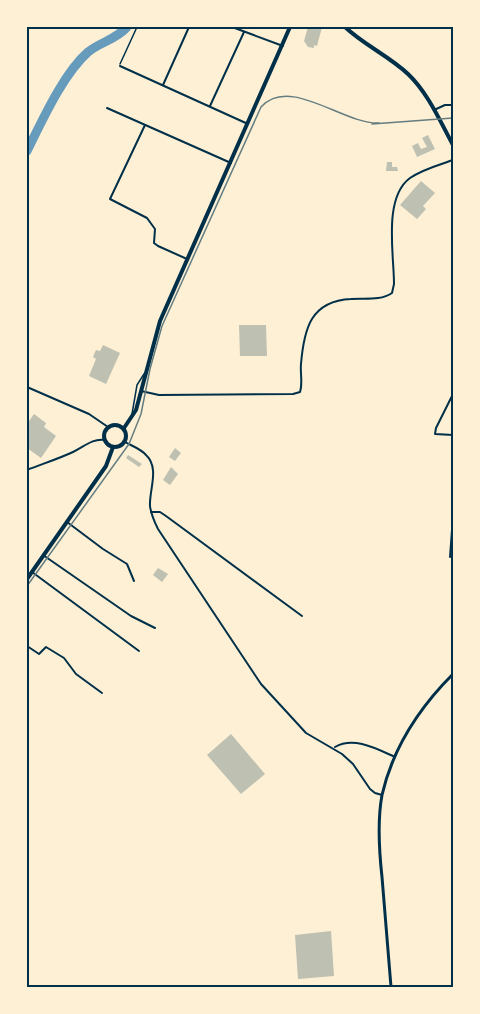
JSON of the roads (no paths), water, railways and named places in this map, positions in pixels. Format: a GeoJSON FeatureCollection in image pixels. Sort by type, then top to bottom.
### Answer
{"type":"FeatureCollection","features":[{"type":"Feature","properties":{"kind":"main road"},"geometry":{"type":"LineString","coordinates":[[124,428],[131,418],[141,391],[157,327],[291,27]]}},
{"type":"Feature","properties":{"kind":"main road"},"geometry":{"type":"LineString","coordinates":[[345,27],[408,74],[421,89],[453,145]]}},
{"type":"Feature","properties":{"kind":"main road"},"geometry":{"type":"LineString","coordinates":[[117,425],[124,428],[127,434],[126,442],[119,447],[113,447],[105,440],[104,433],[108,427],[117,425]]}},
{"type":"Feature","properties":{"kind":"main road"},"geometry":{"type":"LineString","coordinates":[[27,579],[106,466],[113,447]]}},
{"type":"Feature","properties":{"kind":"street"},"geometry":{"type":"LineString","coordinates":[[163,85],[189,27]]}},
{"type":"Feature","properties":{"kind":"street"},"geometry":{"type":"LineString","coordinates":[[232,27],[283,46]]}},
{"type":"Feature","properties":{"kind":"street"},"geometry":{"type":"LineString","coordinates":[[210,106],[244,32]]}},
{"type":"Feature","properties":{"kind":"street"},"geometry":{"type":"LineString","coordinates":[[120,66],[248,124]]}},
{"type":"Feature","properties":{"kind":"street"},"geometry":{"type":"LineString","coordinates":[[434,111],[445,105],[453,105]]}},
{"type":"Feature","properties":{"kind":"street"},"geometry":{"type":"LineString","coordinates":[[107,108],[231,163]]}},
{"type":"Feature","properties":{"kind":"street"},"geometry":{"type":"LineString","coordinates":[[145,125],[110,199],[147,218],[155,229],[154,243],[187,259]]}},
{"type":"Feature","properties":{"kind":"street"},"geometry":{"type":"LineString","coordinates":[[141,391],[169,395],[300,392],[302,356],[307,333],[315,313],[331,301],[387,297],[394,290],[393,211],[395,199],[409,178],[453,160]]}},
{"type":"Feature","properties":{"kind":"street"},"geometry":{"type":"LineString","coordinates":[[27,387],[89,414],[108,427]]}},
{"type":"Feature","properties":{"kind":"street"},"geometry":{"type":"LineString","coordinates":[[453,394],[435,434],[453,435]]}},
{"type":"Feature","properties":{"kind":"street"},"geometry":{"type":"LineString","coordinates":[[27,470],[98,439],[105,440]]}},
{"type":"Feature","properties":{"kind":"street"},"geometry":{"type":"LineString","coordinates":[[126,442],[144,453],[151,461],[153,471],[151,512],[158,529],[255,677],[306,734],[334,747],[353,764],[370,789],[375,794],[382,795]]}},
{"type":"Feature","properties":{"kind":"street"},"geometry":{"type":"LineString","coordinates":[[151,512],[160,512],[166,516],[302,616]]}},
{"type":"Feature","properties":{"kind":"street"},"geometry":{"type":"LineString","coordinates":[[450,556],[453,516]]}},
{"type":"Feature","properties":{"kind":"street"},"geometry":{"type":"LineString","coordinates":[[67,522],[127,564],[134,581]]}},
{"type":"Feature","properties":{"kind":"street"},"geometry":{"type":"LineString","coordinates":[[44,555],[131,616],[155,628]]}},
{"type":"Feature","properties":{"kind":"street"},"geometry":{"type":"LineString","coordinates":[[32,572],[139,651]]}},
{"type":"Feature","properties":{"kind":"street"},"geometry":{"type":"LineString","coordinates":[[27,646],[39,654],[46,647],[63,658],[76,674],[102,693]]}},
{"type":"Feature","properties":{"kind":"street"},"geometry":{"type":"LineString","coordinates":[[391,987],[379,835],[382,795],[395,757],[419,712],[453,674]]}},
{"type":"Feature","properties":{"kind":"street"},"geometry":{"type":"LineString","coordinates":[[334,747],[340,744],[360,744],[372,746],[395,757]]}},
{"type":"Feature","properties":{"kind":"lane"},"geometry":{"type":"LineString","coordinates":[[120,66],[138,27]]}},
{"type":"Feature","properties":{"kind":"lane"},"geometry":{"type":"LineString","coordinates":[[131,418],[137,385],[145,373]]}},
{"type":"Feature","properties":{"kind":"waterway"},"geometry":{"type":"LineString","coordinates":[[27,151],[54,98],[79,61],[88,52],[118,35],[127,27]]}},
{"type":"Feature","properties":{"kind":"tram line"},"geometry":{"type":"LineString","coordinates":[[27,586],[129,444],[141,414],[162,326],[261,107],[273,99],[287,96],[318,104],[365,122],[379,123]]}},
{"type":"Feature","properties":{"kind":"tram line"},"geometry":{"type":"LineString","coordinates":[[372,124],[453,118]]}}]}
